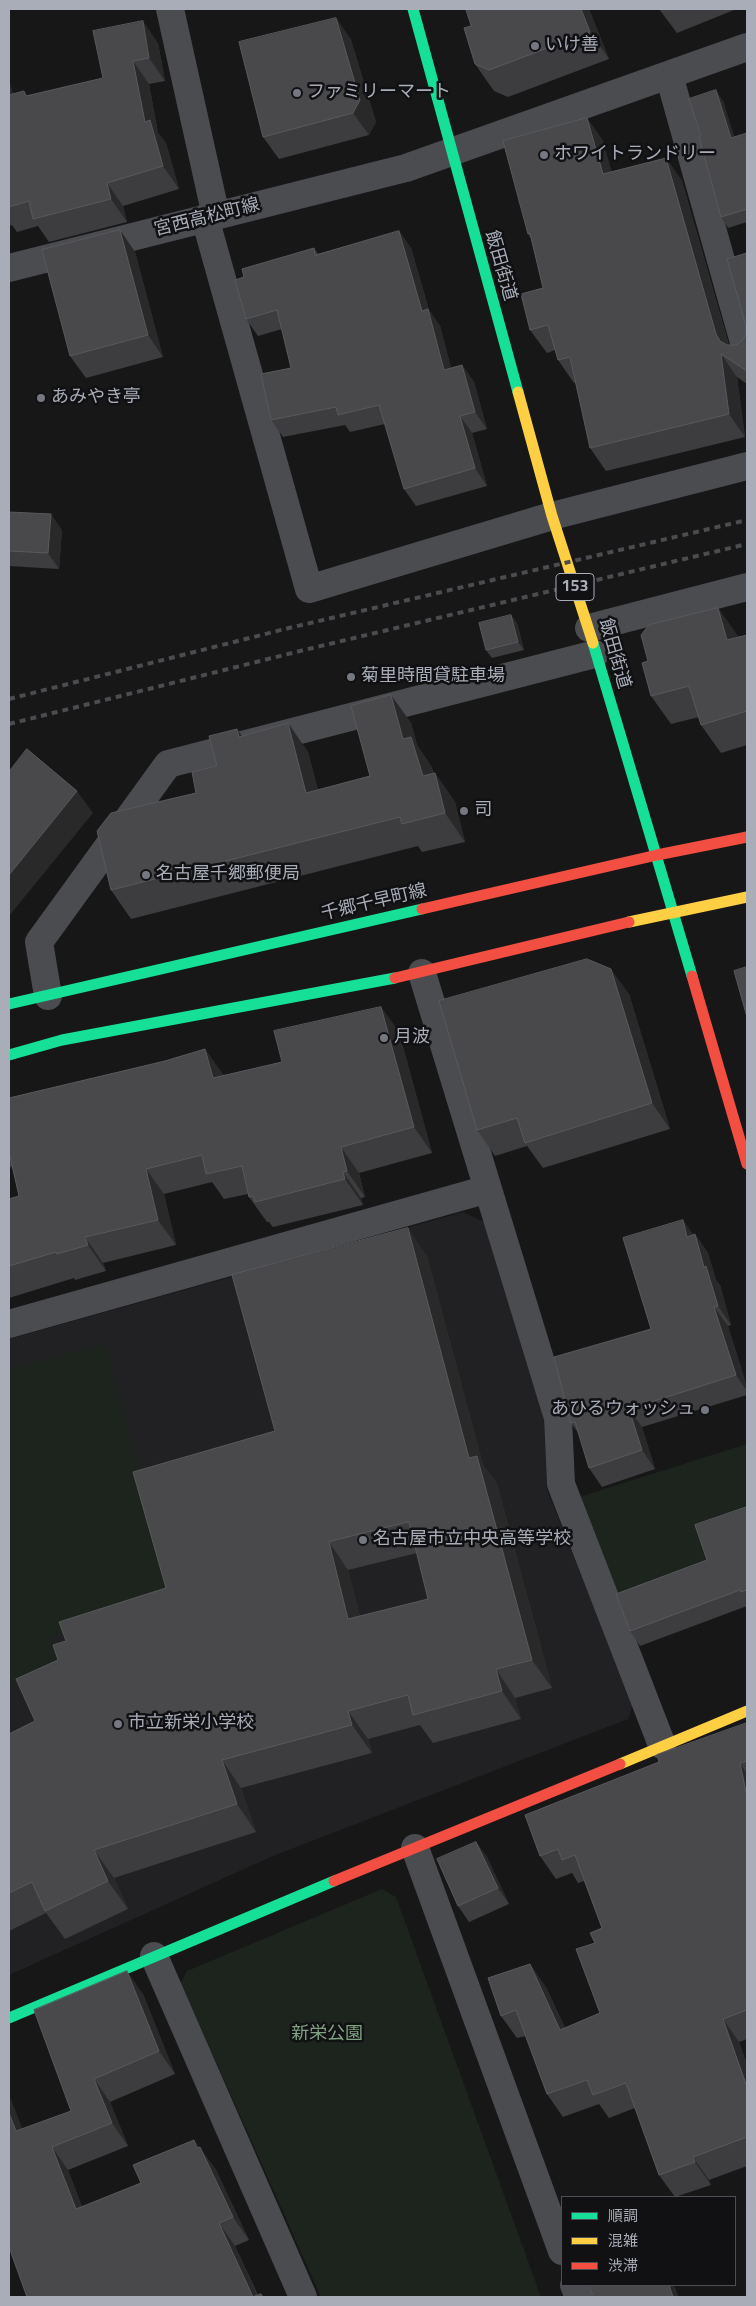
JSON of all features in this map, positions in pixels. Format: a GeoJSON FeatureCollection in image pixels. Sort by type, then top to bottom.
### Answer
{"type":"FeatureCollection","features":[{"type":"Feature","properties":{"kind":"main road","name":"飯田街道"},"geometry":{"type":"LineString","coordinates":[[413,9],[552,516],[589,628],[595,654],[674,912],[747,1164]]}},
{"type":"Feature","properties":{"kind":"main road","name":"千郷千早町線"},"geometry":{"type":"LineString","coordinates":[[9,1004],[657,855],[747,837]]}},
{"type":"Feature","properties":{"kind":"main road"},"geometry":{"type":"LineString","coordinates":[[9,1055],[62,1040],[422,973],[674,912],[747,897]]}},
{"type":"Feature","properties":{"kind":"main road"},"geometry":{"type":"LineString","coordinates":[[9,2018],[747,1710]]}},
{"type":"Feature","properties":{"kind":"street"},"geometry":{"type":"LineString","coordinates":[[170,9],[210,217],[309,588],[552,516],[747,466]]}},
{"type":"Feature","properties":{"kind":"street","name":"宮西高松町線"},"geometry":{"type":"LineString","coordinates":[[9,268],[406,168],[747,47]]}},
{"type":"Feature","properties":{"kind":"street"},"geometry":{"type":"LineString","coordinates":[[669,75],[747,353]]}},
{"type":"Feature","properties":{"kind":"street"},"geometry":{"type":"LineString","coordinates":[[589,628],[747,587]]}},
{"type":"Feature","properties":{"kind":"street"},"geometry":{"type":"LineString","coordinates":[[48,996],[39,942],[168,764],[595,654]]}},
{"type":"Feature","properties":{"kind":"street"},"geometry":{"type":"LineString","coordinates":[[422,973],[558,1418],[561,1484],[662,1745]]}},
{"type":"Feature","properties":{"kind":"street"},"geometry":{"type":"LineString","coordinates":[[9,1324],[488,1189]]}},
{"type":"Feature","properties":{"kind":"street"},"geometry":{"type":"LineString","coordinates":[[415,1848],[561,2248]]}},
{"type":"Feature","properties":{"kind":"street"},"geometry":{"type":"LineString","coordinates":[[154,1956],[303,2297]]}},
{"type":"Feature","properties":{"kind":"shaded area","name":"名古屋市立中央高等学校"},"geometry":{"type":"Polygon","coordinates":[[[463,1212],[486,1223],[543,1407],[547,1490],[633,1704],[628,1719],[273,1856],[9,1975],[9,1339],[463,1212]]]}},
{"type":"Feature","properties":{"kind":"green space"},"geometry":{"type":"Polygon","coordinates":[[[105,1344],[170,1588],[51,1637],[61,1665],[9,1686],[9,1369],[105,1344]]]}},
{"type":"Feature","properties":{"kind":"green space"},"geometry":{"type":"Polygon","coordinates":[[[747,1444],[747,1523],[713,1573],[620,1606],[576,1498],[747,1444]]]}},
{"type":"Feature","properties":{"kind":"green space","name":"新栄公園"},"geometry":{"type":"Polygon","coordinates":[[[382,1889],[396,1897],[541,2297],[321,2297],[181,1983],[187,1971],[382,1889]]]}},
{"type":"Feature","properties":{"kind":"building"},"geometry":{"type":"Polygon","coordinates":[[[466,9],[581,9],[590,32],[489,70],[475,64],[464,28],[471,26],[466,9]]]}},
{"type":"Feature","properties":{"kind":"building"},"geometry":{"type":"Polygon","coordinates":[[[336,18],[360,100],[353,113],[263,137],[239,42],[336,18]]]}},
{"type":"Feature","properties":{"kind":"building"},"geometry":{"type":"Polygon","coordinates":[[[143,21],[149,58],[133,61],[145,122],[150,120],[163,166],[107,183],[111,199],[33,219],[29,201],[9,207],[9,95],[24,91],[26,96],[103,78],[93,31],[143,21]]]}},
{"type":"Feature","properties":{"kind":"building"},"geometry":{"type":"Polygon","coordinates":[[[716,90],[731,138],[747,133],[747,209],[721,217],[699,137],[701,136],[689,99],[716,90]]]}},
{"type":"Feature","properties":{"kind":"building"},"geometry":{"type":"Polygon","coordinates":[[[587,118],[603,174],[666,158],[716,334],[720,341],[727,345],[736,345],[742,341],[746,334],[746,326],[727,259],[747,253],[747,371],[721,354],[729,414],[590,448],[570,357],[558,360],[548,325],[530,330],[521,294],[543,288],[530,233],[528,234],[503,141],[587,118]]]}},
{"type":"Feature","properties":{"kind":"building"},"geometry":{"type":"Polygon","coordinates":[[[120,230],[148,335],[70,356],[42,250],[120,230]]]}},
{"type":"Feature","properties":{"kind":"building"},"geometry":{"type":"Polygon","coordinates":[[[399,231],[422,311],[428,309],[444,370],[462,365],[475,412],[460,416],[475,468],[404,489],[379,405],[338,415],[336,407],[271,420],[261,374],[291,368],[277,310],[246,319],[235,280],[244,277],[242,269],[314,248],[315,255],[399,231]]]}},
{"type":"Feature","properties":{"kind":"building"},"geometry":{"type":"Polygon","coordinates":[[[9,512],[51,514],[48,553],[9,551],[9,512]]]}},
{"type":"Feature","properties":{"kind":"building"},"geometry":{"type":"Polygon","coordinates":[[[718,608],[727,640],[747,635],[747,711],[701,725],[689,686],[651,696],[642,663],[648,661],[641,635],[649,625],[718,608]]]}},
{"type":"Feature","properties":{"kind":"building"},"geometry":{"type":"Polygon","coordinates":[[[511,615],[518,642],[486,650],[479,623],[511,615]]]}},
{"type":"Feature","properties":{"kind":"building"},"geometry":{"type":"Polygon","coordinates":[[[391,695],[403,739],[411,737],[423,776],[435,773],[445,813],[402,824],[400,817],[111,890],[97,831],[111,813],[196,793],[192,772],[217,766],[209,736],[237,729],[239,737],[288,723],[306,793],[370,776],[351,706],[391,695]]]}},
{"type":"Feature","properties":{"kind":"building"},"geometry":{"type":"Polygon","coordinates":[[[27,749],[77,791],[9,875],[9,772],[27,749]]]}},
{"type":"Feature","properties":{"kind":"building"},"geometry":{"type":"Polygon","coordinates":[[[587,959],[611,969],[652,1103],[525,1143],[517,1118],[477,1130],[439,1001],[587,959]]]}},
{"type":"Feature","properties":{"kind":"building"},"geometry":{"type":"Polygon","coordinates":[[[747,967],[747,1017],[734,971],[747,967]]]}},
{"type":"Feature","properties":{"kind":"building"},"geometry":{"type":"Polygon","coordinates":[[[381,1007],[414,1127],[341,1147],[347,1171],[343,1172],[345,1179],[255,1202],[253,1196],[249,1197],[242,1166],[206,1174],[202,1155],[146,1169],[158,1220],[85,1237],[88,1245],[9,1266],[9,1199],[19,1196],[9,1152],[9,1098],[165,1061],[205,1049],[213,1078],[282,1062],[274,1031],[381,1007]]]}},
{"type":"Feature","properties":{"kind":"building"},"geometry":{"type":"Polygon","coordinates":[[[683,1220],[687,1237],[695,1234],[704,1267],[706,1266],[718,1306],[714,1307],[736,1375],[629,1409],[642,1450],[589,1468],[575,1422],[571,1423],[554,1357],[651,1329],[623,1238],[683,1220]]]}},
{"type":"Feature","properties":{"kind":"building"},"geometry":{"type":"Polygon","coordinates":[[[408,1228],[469,1458],[477,1456],[532,1660],[496,1669],[502,1691],[413,1715],[408,1695],[348,1711],[352,1725],[222,1760],[237,1804],[94,1850],[108,1881],[45,1911],[32,1882],[9,1893],[9,1734],[35,1721],[16,1679],[58,1660],[53,1645],[66,1641],[59,1622],[166,1588],[133,1472],[275,1431],[232,1275],[408,1228]],[[409,1522],[329,1542],[348,1619],[428,1599],[409,1522]]]}},
{"type":"Feature","properties":{"kind":"building"},"geometry":{"type":"Polygon","coordinates":[[[747,1507],[747,1590],[741,1592],[740,1590],[630,1631],[616,1594],[707,1560],[695,1525],[747,1507]]]}},
{"type":"Feature","properties":{"kind":"building"},"geometry":{"type":"Polygon","coordinates":[[[747,1723],[747,1761],[740,1763],[747,1796],[747,2010],[723,2019],[747,2087],[747,2137],[693,2157],[695,2162],[659,2175],[626,2083],[593,2095],[587,2080],[547,2094],[516,2010],[501,2016],[488,1978],[530,1964],[560,2030],[600,2013],[576,1949],[595,1943],[590,1933],[602,1928],[575,1855],[562,1860],[558,1849],[540,1856],[525,1815],[659,1762],[657,1755],[747,1723]]]}},
{"type":"Feature","properties":{"kind":"building"},"geometry":{"type":"Polygon","coordinates":[[[476,1842],[498,1888],[458,1906],[437,1859],[476,1842]]]}},
{"type":"Feature","properties":{"kind":"building"},"geometry":{"type":"Polygon","coordinates":[[[127,1971],[159,2051],[94,2079],[112,2123],[52,2147],[76,2209],[141,2183],[133,2165],[194,2140],[197,2148],[200,2147],[233,2217],[219,2223],[253,2297],[27,2297],[9,2247],[9,2113],[16,2131],[71,2111],[34,2010],[127,1971]]]}},
{"type":"Feature","properties":{"kind":"building"},"geometry":{"type":"Polygon","coordinates":[[[590,2286],[669,2286],[673,2297],[594,2297],[590,2286]]]}},
{"type":"Feature","properties":{"kind":"railway"},"geometry":{"type":"LineString","coordinates":[[9,699],[289,628],[747,520]]}},
{"type":"Feature","properties":{"kind":"railway"},"geometry":{"type":"LineString","coordinates":[[9,724],[304,650],[747,544]]}},
{"type":"Feature","properties":{"kind":"traffic: fast"},"geometry":{"type":"LineString","coordinates":[[413,9],[518,392]]}},
{"type":"Feature","properties":{"kind":"traffic: fast"},"geometry":{"type":"LineString","coordinates":[[593,643],[692,976]]}},
{"type":"Feature","properties":{"kind":"traffic: fast"},"geometry":{"type":"LineString","coordinates":[[9,1004],[422,909]]}},
{"type":"Feature","properties":{"kind":"traffic: fast"},"geometry":{"type":"LineString","coordinates":[[9,1055],[62,1040],[395,978]]}},
{"type":"Feature","properties":{"kind":"traffic: fast"},"geometry":{"type":"LineString","coordinates":[[9,2018],[334,1881]]}},
{"type":"Feature","properties":{"kind":"traffic: slow"},"geometry":{"type":"LineString","coordinates":[[518,392],[552,516],[593,643]]}},
{"type":"Feature","properties":{"kind":"traffic: slow"},"geometry":{"type":"LineString","coordinates":[[629,922],[747,897]]}},
{"type":"Feature","properties":{"kind":"traffic: slow"},"geometry":{"type":"LineString","coordinates":[[620,1764],[747,1711]]}},
{"type":"Feature","properties":{"kind":"traffic: jam"},"geometry":{"type":"LineString","coordinates":[[422,909],[657,855],[747,837]]}},
{"type":"Feature","properties":{"kind":"traffic: jam"},"geometry":{"type":"LineString","coordinates":[[395,978],[629,922]]}},
{"type":"Feature","properties":{"kind":"traffic: jam"},"geometry":{"type":"LineString","coordinates":[[692,976],[747,1164]]}},
{"type":"Feature","properties":{"kind":"traffic: jam"},"geometry":{"type":"LineString","coordinates":[[334,1881],[620,1764]]}},
{"type":"Feature","properties":{"kind":"place","name":"いけ善"},"geometry":{"type":"Point","coordinates":[535,46]}},
{"type":"Feature","properties":{"kind":"place","name":"ファミリーマート"},"geometry":{"type":"Point","coordinates":[297,93]}},
{"type":"Feature","properties":{"kind":"place","name":"ホワイトランドリー"},"geometry":{"type":"Point","coordinates":[544,155]}},
{"type":"Feature","properties":{"kind":"place","name":"あみやき亭"},"geometry":{"type":"Point","coordinates":[41,398]}},
{"type":"Feature","properties":{"kind":"place","name":"菊里時間貸駐車場"},"geometry":{"type":"Point","coordinates":[351,677]}},
{"type":"Feature","properties":{"kind":"place","name":"司"},"geometry":{"type":"Point","coordinates":[464,811]}},
{"type":"Feature","properties":{"kind":"place","name":"名古屋千郷郵便局"},"geometry":{"type":"Point","coordinates":[146,875]}},
{"type":"Feature","properties":{"kind":"place","name":"月波"},"geometry":{"type":"Point","coordinates":[384,1038]}},
{"type":"Feature","properties":{"kind":"place","name":"あひるウォッシュ"},"geometry":{"type":"Point","coordinates":[705,1410]}},
{"type":"Feature","properties":{"kind":"place","name":"名古屋市立中央高等学校"},"geometry":{"type":"Point","coordinates":[363,1540]}},
{"type":"Feature","properties":{"kind":"place","name":"市立新栄小学校"},"geometry":{"type":"Point","coordinates":[118,1724]}}]}
